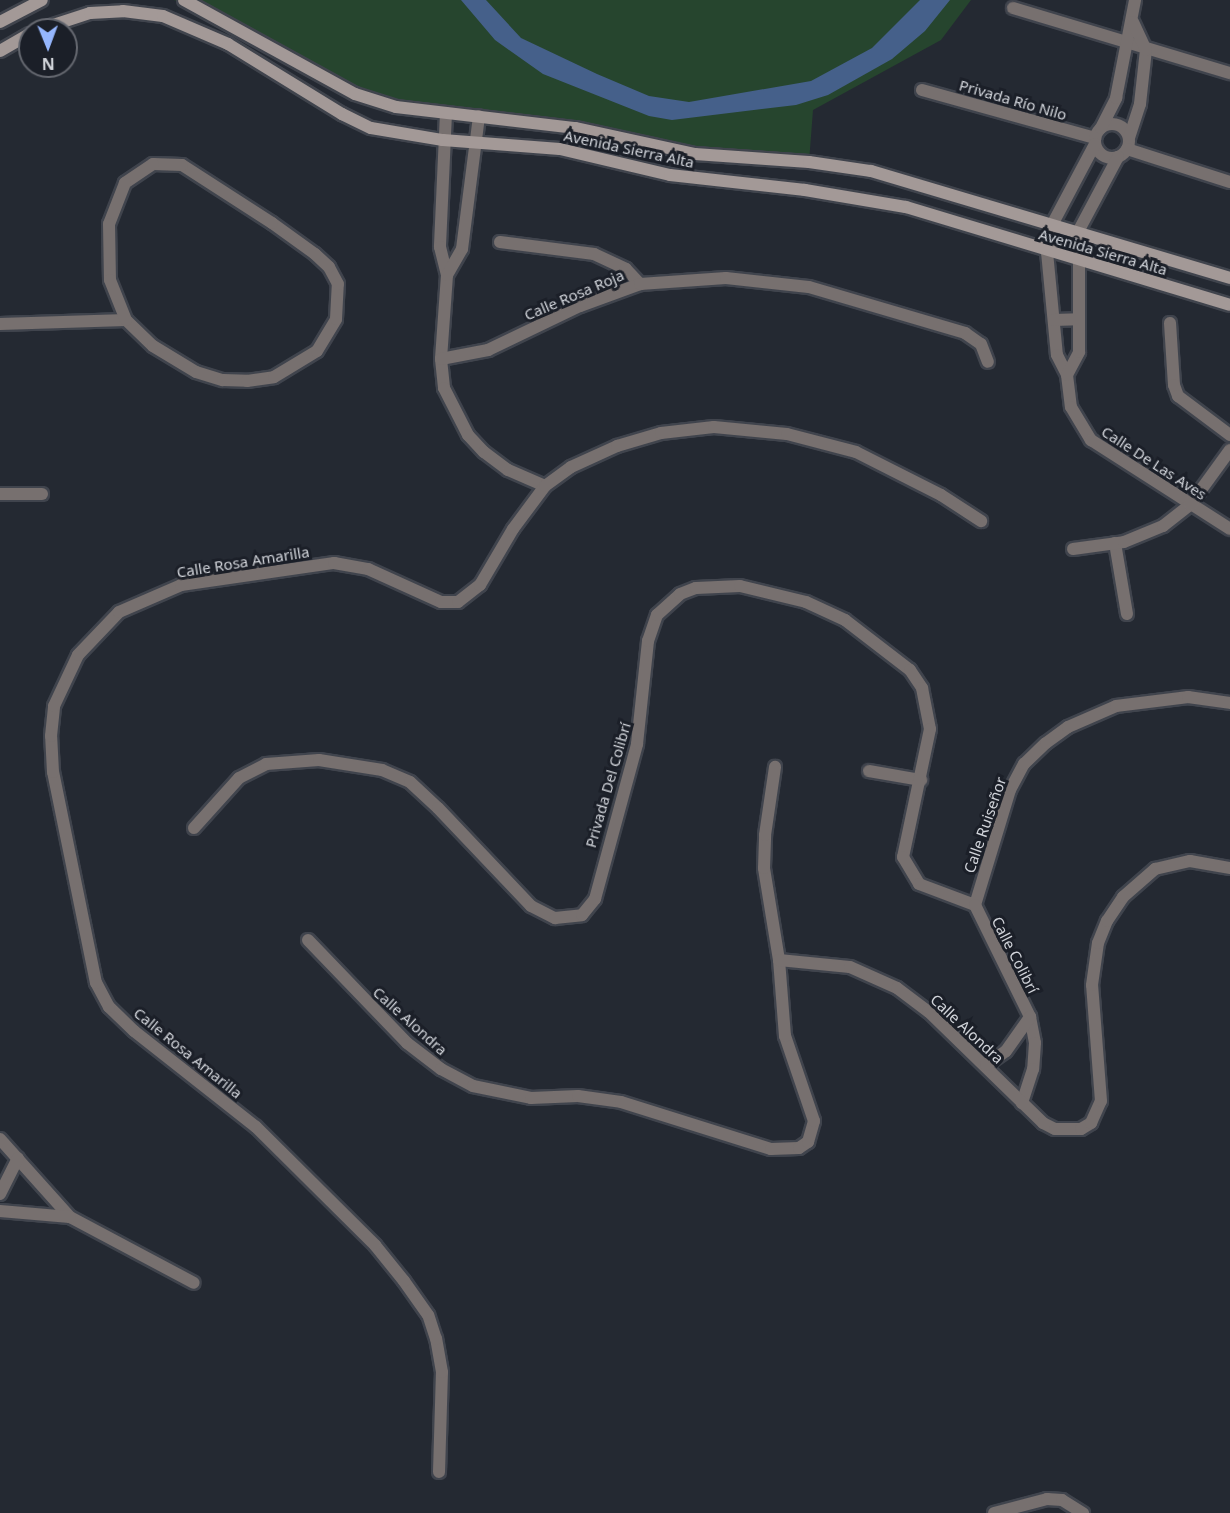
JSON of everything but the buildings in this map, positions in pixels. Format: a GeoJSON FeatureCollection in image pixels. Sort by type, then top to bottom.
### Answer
{"type":"FeatureCollection","features":[{"type":"Feature","properties":{"kind":"street"},"geometry":{"type":"LineString","coordinates":[[0,22],[42,0]]}},
{"type":"Feature","properties":{"kind":"street","name":"Avenida Sierra Alta"},"geometry":{"type":"LineString","coordinates":[[184,0],[355,94],[396,107],[576,128],[660,148],[752,161],[809,162],[870,171],[1078,230],[1230,278]]}},
{"type":"Feature","properties":{"kind":"street"},"geometry":{"type":"LineString","coordinates":[[1067,375],[1079,352],[1078,230],[1125,148],[1140,104],[1146,50],[1133,22],[1135,0]]}},
{"type":"Feature","properties":{"kind":"street"},"geometry":{"type":"LineString","coordinates":[[1013,8],[1124,44],[1230,73]]}},
{"type":"Feature","properties":{"kind":"street","name":"Avenida Sierra Alta"},"geometry":{"type":"LineString","coordinates":[[75,18],[90,13],[123,11],[164,16],[228,44],[342,114],[371,128],[443,140],[560,150],[670,175],[751,184],[906,207],[1047,252],[1230,305]]}},
{"type":"Feature","properties":{"kind":"street","name":"Calle De Las Aves"},"geometry":{"type":"LineString","coordinates":[[1133,22],[1124,44],[1116,98],[1053,223],[1047,252],[1057,355],[1067,375],[1071,407],[1090,440],[1230,529]]}},
{"type":"Feature","properties":{"kind":"street"},"geometry":{"type":"LineString","coordinates":[[0,51],[18,41]]}},
{"type":"Feature","properties":{"kind":"street","name":"Privada Río Nilo"},"geometry":{"type":"LineString","coordinates":[[922,90],[1097,137]]}},
{"type":"Feature","properties":{"kind":"street"},"geometry":{"type":"LineString","coordinates":[[447,113],[443,140],[443,211],[440,247],[447,275],[441,359],[444,388],[468,435],[508,470],[545,486]]}},
{"type":"Feature","properties":{"kind":"street"},"geometry":{"type":"LineString","coordinates":[[447,275],[462,249],[479,116]]}},
{"type":"Feature","properties":{"kind":"street"},"geometry":{"type":"LineString","coordinates":[[1125,148],[1118,125],[1097,137],[1101,154],[1125,148],[1230,182]]}},
{"type":"Feature","properties":{"kind":"street"},"geometry":{"type":"LineString","coordinates":[[751,184],[752,161]]}},
{"type":"Feature","properties":{"kind":"street"},"geometry":{"type":"LineString","coordinates":[[0,324],[126,320],[153,346],[196,372],[223,380],[274,377],[317,351],[330,334],[339,298],[338,284],[329,267],[315,254],[272,223],[182,165],[153,164],[125,183],[109,224],[110,280],[126,320]]}},
{"type":"Feature","properties":{"kind":"street"},"geometry":{"type":"LineString","coordinates":[[443,211],[466,213]]}},
{"type":"Feature","properties":{"kind":"street"},"geometry":{"type":"LineString","coordinates":[[500,242],[594,254],[626,269],[640,284]]}},
{"type":"Feature","properties":{"kind":"street","name":"Calle Rosa Roja"},"geometry":{"type":"LineString","coordinates":[[441,359],[488,350],[580,306],[640,284],[726,278],[809,287],[964,333],[981,344],[988,362]]}},
{"type":"Feature","properties":{"kind":"street"},"geometry":{"type":"LineString","coordinates":[[1054,320],[1078,319]]}},
{"type":"Feature","properties":{"kind":"street"},"geometry":{"type":"LineString","coordinates":[[1170,323],[1174,386],[1178,396],[1230,435]]}},
{"type":"Feature","properties":{"kind":"street","name":"Calle Rosa Amarilla"},"geometry":{"type":"LineString","coordinates":[[439,1472],[442,1372],[436,1339],[428,1316],[404,1281],[375,1245],[256,1127],[134,1031],[110,1007],[96,984],[53,772],[51,735],[62,683],[78,655],[119,612],[181,585],[334,563],[368,569],[441,602],[458,602],[480,585],[513,529],[545,486],[571,468],[617,446],[661,433],[714,427],[787,434],[855,452],[941,495],[981,520]]}},
{"type":"Feature","properties":{"kind":"street"},"geometry":{"type":"LineString","coordinates":[[1072,549],[1144,536],[1190,505],[1230,450]]}},
{"type":"Feature","properties":{"kind":"street"},"geometry":{"type":"LineString","coordinates":[[0,494],[42,494]]}},
{"type":"Feature","properties":{"kind":"street"},"geometry":{"type":"LineString","coordinates":[[1115,543],[1127,614]]}},
{"type":"Feature","properties":{"kind":"street","name":"Privada Del Colibrí"},"geometry":{"type":"LineString","coordinates":[[194,828],[239,778],[266,764],[319,760],[382,770],[410,782],[438,808],[531,906],[555,918],[582,915],[596,899],[637,744],[651,628],[664,605],[680,594],[720,585],[740,586],[806,602],[845,620],[910,670],[922,688],[930,729],[921,780],[904,841],[907,869],[919,884],[975,905]]}},
{"type":"Feature","properties":{"kind":"street","name":"Calle Ruiseñor"},"geometry":{"type":"LineString","coordinates":[[975,905],[1010,790],[1024,764],[1046,743],[1068,727],[1116,706],[1188,698],[1230,702]]}},
{"type":"Feature","properties":{"kind":"street"},"geometry":{"type":"LineString","coordinates":[[775,767],[764,868],[779,960]]}},
{"type":"Feature","properties":{"kind":"street"},"geometry":{"type":"LineString","coordinates":[[868,771],[921,780]]}},
{"type":"Feature","properties":{"kind":"street","name":"Calle Alondra"},"geometry":{"type":"LineString","coordinates":[[308,940],[407,1043],[441,1069],[473,1086],[531,1098],[578,1096],[621,1102],[786,1151],[808,1142],[814,1121],[785,1036],[779,960],[832,963],[874,977],[928,1011],[986,1065],[1022,1103],[1055,1129],[1081,1129],[1091,1123],[1101,1095],[1094,963],[1107,921],[1122,897],[1155,869],[1190,861],[1230,868]]}},
{"type":"Feature","properties":{"kind":"street","name":"Calle Colibrí"},"geometry":{"type":"LineString","coordinates":[[975,905],[1030,1017],[1035,1043],[1033,1069],[1022,1103]]}},
{"type":"Feature","properties":{"kind":"street","name":"Calle Colibrí"},"geometry":{"type":"LineString","coordinates":[[986,1065],[1006,1051],[1030,1017]]}},
{"type":"Feature","properties":{"kind":"street"},"geometry":{"type":"LineString","coordinates":[[0,1139],[70,1217],[194,1283]]}},
{"type":"Feature","properties":{"kind":"street"},"geometry":{"type":"LineString","coordinates":[[0,1194],[18,1158]]}},
{"type":"Feature","properties":{"kind":"street"},"geometry":{"type":"LineString","coordinates":[[0,1211],[70,1217]]}},
{"type":"Feature","properties":{"kind":"street"},"geometry":{"type":"LineString","coordinates":[[994,1513],[1047,1499],[1062,1500],[1083,1513]]}},
{"type":"Feature","properties":{"kind":"green space"},"geometry":{"type":"Polygon","coordinates":[[[174,0],[971,0],[941,40],[813,110],[809,162],[752,161],[552,124],[396,107],[355,94],[229,22],[174,0]]]}},
{"type":"Feature","properties":{"kind":"water"},"geometry":{"type":"Polygon","coordinates":[[[461,0],[486,0],[521,38],[597,74],[649,96],[689,102],[811,81],[872,48],[920,0],[950,0],[925,31],[892,59],[828,95],[796,105],[672,120],[649,116],[543,74],[495,40],[461,0]]]}}]}
